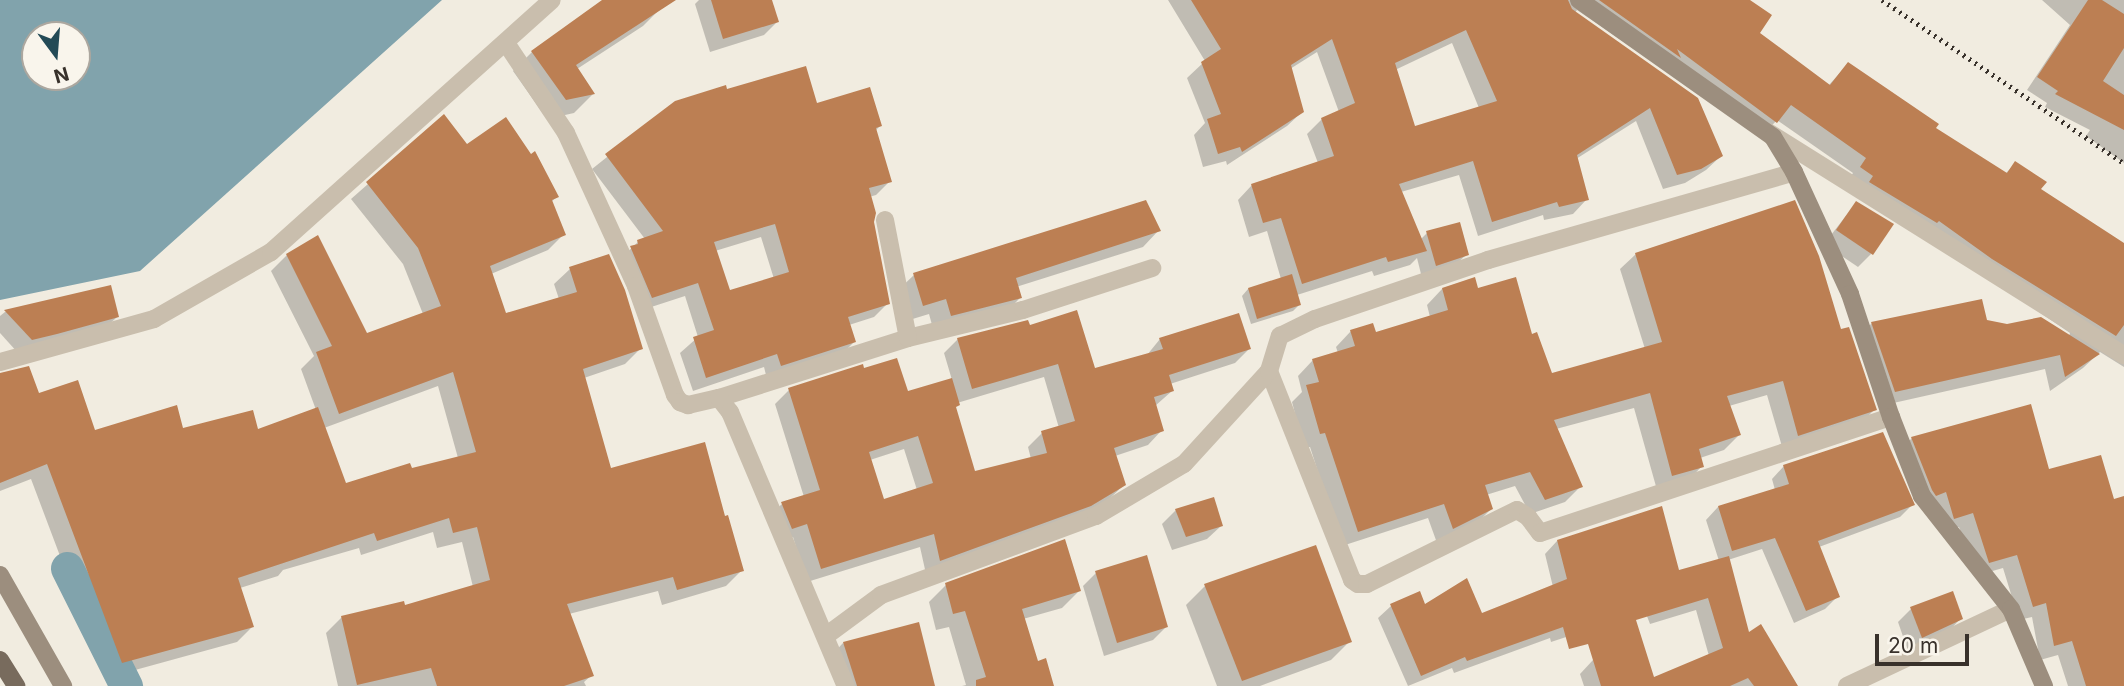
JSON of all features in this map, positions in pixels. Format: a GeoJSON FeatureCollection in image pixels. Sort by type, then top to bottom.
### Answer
{"type":"FeatureCollection","features":[{"type":"Feature","properties":{"kind":"main road"},"geometry":{"type":"LineString","coordinates":[[0,660],[16,686]]}},
{"type":"Feature","properties":{"kind":"street"},"geometry":{"type":"LineString","coordinates":[[0,362],[154,319],[271,253],[552,0]]}},
{"type":"Feature","properties":{"kind":"street"},"geometry":{"type":"LineString","coordinates":[[1579,0],[1763,129],[2124,355]]}},
{"type":"Feature","properties":{"kind":"street"},"geometry":{"type":"LineString","coordinates":[[506,43],[566,133],[636,286],[675,395],[680,402],[688,405],[719,398],[908,338],[1023,310],[1152,268]]}},
{"type":"Feature","properties":{"kind":"street"},"geometry":{"type":"LineString","coordinates":[[1763,129],[1773,137],[1794,172],[1850,294],[1891,417],[1922,496],[2011,609],[2044,686]]}},
{"type":"Feature","properties":{"kind":"street"},"geometry":{"type":"LineString","coordinates":[[827,635],[881,595],[1096,516],[1184,464],[1269,370],[1280,337],[1315,319],[1488,260],[1794,172]]}},
{"type":"Feature","properties":{"kind":"street"},"geometry":{"type":"LineString","coordinates":[[885,220],[908,338]]}},
{"type":"Feature","properties":{"kind":"street"},"geometry":{"type":"LineString","coordinates":[[1269,370],[1352,580],[1358,584],[1367,584],[1517,510],[1528,517],[1540,533],[1891,417]]}},
{"type":"Feature","properties":{"kind":"street"},"geometry":{"type":"LineString","coordinates":[[719,398],[730,412],[827,635],[846,686]]}},
{"type":"Feature","properties":{"kind":"street"},"geometry":{"type":"LineString","coordinates":[[0,575],[63,686]]}},
{"type":"Feature","properties":{"kind":"street"},"geometry":{"type":"LineString","coordinates":[[1847,686],[2011,609]]}},
{"type":"Feature","properties":{"kind":"water"},"geometry":{"type":"Polygon","coordinates":[[[0,0],[442,0],[140,271],[0,300],[0,0]]]}},
{"type":"Feature","properties":{"kind":"building"},"geometry":{"type":"Polygon","coordinates":[[[602,0],[676,0],[576,65],[595,94],[566,100],[531,51],[602,0]]]}},
{"type":"Feature","properties":{"kind":"building"},"geometry":{"type":"Polygon","coordinates":[[[711,0],[772,0],[779,22],[723,39],[711,0]]]}},
{"type":"Feature","properties":{"kind":"building"},"geometry":{"type":"Polygon","coordinates":[[[1191,0],[1568,0],[1572,9],[1698,98],[1723,156],[1701,169],[1677,175],[1650,108],[1577,155],[1589,200],[1559,207],[1557,202],[1492,222],[1473,161],[1399,184],[1427,251],[1388,262],[1386,257],[1302,284],[1281,218],[1263,223],[1251,184],[1334,156],[1321,118],[1355,103],[1332,39],[1291,65],[1304,112],[1242,152],[1240,147],[1218,154],[1207,119],[1221,114],[1201,62],[1221,49],[1191,0]],[[1466,30],[1395,63],[1415,126],[1497,101],[1466,30]]]}},
{"type":"Feature","properties":{"kind":"building"},"geometry":{"type":"Polygon","coordinates":[[[1599,0],[1750,0],[1772,15],[1760,33],[1830,85],[1848,62],[1939,124],[1936,128],[2007,173],[2015,161],[2047,182],[2041,189],[2124,243],[2124,325],[2116,336],[1992,259],[1939,221],[1937,223],[1869,182],[1873,176],[1860,167],[1866,158],[1791,105],[1777,123],[1677,49],[1681,58],[1599,0]]]}},
{"type":"Feature","properties":{"kind":"building"},"geometry":{"type":"Polygon","coordinates":[[[2088,0],[2102,0],[2124,14],[2124,48],[2103,81],[2124,95],[2124,130],[2055,94],[2058,91],[2037,77],[2088,0]]]}},
{"type":"Feature","properties":{"kind":"building"},"geometry":{"type":"Polygon","coordinates":[[[806,66],[817,103],[870,87],[882,126],[876,128],[892,182],[869,188],[876,213],[874,222],[890,304],[848,317],[856,342],[781,366],[777,354],[706,378],[693,337],[714,330],[698,283],[652,298],[630,246],[638,244],[637,240],[663,231],[605,154],[675,101],[726,85],[727,89],[806,66]],[[775,224],[714,242],[730,290],[789,272],[775,224]]]}},
{"type":"Feature","properties":{"kind":"building"},"geometry":{"type":"Polygon","coordinates":[[[444,114],[467,144],[506,117],[531,154],[535,151],[559,197],[552,200],[566,235],[490,266],[506,313],[577,292],[569,267],[609,254],[625,290],[643,349],[583,369],[611,468],[705,442],[725,516],[728,515],[744,571],[677,590],[673,577],[567,604],[594,676],[564,686],[437,686],[431,668],[357,685],[341,616],[404,601],[405,605],[490,580],[477,527],[453,533],[449,518],[377,541],[374,533],[238,578],[254,627],[122,663],[47,464],[0,483],[0,373],[29,366],[39,393],[78,380],[95,430],[177,405],[183,428],[253,410],[258,429],[318,407],[346,483],[410,463],[412,468],[476,452],[453,372],[339,414],[316,352],[332,346],[286,254],[318,235],[367,333],[441,306],[418,248],[366,182],[444,114]]]}},
{"type":"Feature","properties":{"kind":"building"},"geometry":{"type":"Polygon","coordinates":[[[1146,200],[1161,231],[1016,278],[1022,298],[951,316],[946,299],[923,306],[913,273],[1146,200]]]}},
{"type":"Feature","properties":{"kind":"building"},"geometry":{"type":"Polygon","coordinates":[[[1795,200],[1819,256],[1841,329],[1849,327],[1877,410],[1798,436],[1783,381],[1727,396],[1741,435],[1699,449],[1704,467],[1672,476],[1650,393],[1554,420],[1583,487],[1545,500],[1530,472],[1485,485],[1493,509],[1453,529],[1444,504],[1358,532],[1325,433],[1320,434],[1306,385],[1319,382],[1312,359],[1355,346],[1350,330],[1373,323],[1376,332],[1448,310],[1442,288],[1475,277],[1478,288],[1516,277],[1532,334],[1537,332],[1552,373],[1662,342],[1635,253],[1795,200]]]}},
{"type":"Feature","properties":{"kind":"building"},"geometry":{"type":"Polygon","coordinates":[[[1856,201],[1894,224],[1873,255],[1836,230],[1856,201]]]}},
{"type":"Feature","properties":{"kind":"building"},"geometry":{"type":"Polygon","coordinates":[[[1460,222],[1469,255],[1436,266],[1426,231],[1460,222]]]}},
{"type":"Feature","properties":{"kind":"building"},"geometry":{"type":"Polygon","coordinates":[[[1292,274],[1301,305],[1257,319],[1248,288],[1292,274]]]}},
{"type":"Feature","properties":{"kind":"building"},"geometry":{"type":"Polygon","coordinates":[[[111,285],[119,317],[32,340],[4,310],[111,285]]]}},
{"type":"Feature","properties":{"kind":"building"},"geometry":{"type":"Polygon","coordinates":[[[1982,299],[1987,320],[2007,324],[2041,317],[2100,354],[2065,377],[2060,355],[1895,392],[1871,322],[1982,299]]]}},
{"type":"Feature","properties":{"kind":"building"},"geometry":{"type":"Polygon","coordinates":[[[1077,310],[1095,368],[1163,349],[1159,338],[1239,313],[1251,349],[1169,375],[1174,391],[1154,397],[1164,431],[1114,448],[1126,485],[1091,506],[940,561],[934,534],[821,569],[807,524],[792,529],[781,502],[820,490],[788,388],[863,364],[864,368],[897,358],[908,391],[952,378],[960,405],[956,407],[975,471],[1047,453],[1041,431],[1075,421],[1058,364],[972,389],[957,338],[1028,320],[1030,325],[1077,310]],[[918,436],[869,452],[884,499],[933,483],[918,436]]]}},
{"type":"Feature","properties":{"kind":"building"},"geometry":{"type":"Polygon","coordinates":[[[2031,404],[2049,469],[2101,455],[2114,499],[2124,496],[2124,686],[2086,686],[2072,641],[2054,646],[2046,603],[2033,607],[2017,555],[1989,563],[1973,513],[1954,519],[1946,492],[1936,496],[1932,490],[1911,437],[2031,404]]]}},
{"type":"Feature","properties":{"kind":"building"},"geometry":{"type":"Polygon","coordinates":[[[1883,432],[1915,505],[1818,541],[1840,597],[1806,611],[1775,538],[1732,551],[1718,506],[1789,484],[1783,465],[1883,432]]]}},
{"type":"Feature","properties":{"kind":"building"},"geometry":{"type":"Polygon","coordinates":[[[1214,497],[1223,526],[1186,537],[1175,509],[1214,497]]]}},
{"type":"Feature","properties":{"kind":"building"},"geometry":{"type":"Polygon","coordinates":[[[1662,506],[1679,570],[1729,556],[1749,632],[1761,624],[1798,686],[1754,686],[1748,678],[1730,686],[1601,686],[1588,644],[1569,649],[1563,627],[1467,661],[1465,657],[1421,676],[1390,604],[1420,591],[1425,604],[1467,578],[1482,613],[1567,579],[1557,540],[1662,506]],[[1708,598],[1636,620],[1654,677],[1723,648],[1708,598]]]}},
{"type":"Feature","properties":{"kind":"building"},"geometry":{"type":"Polygon","coordinates":[[[1065,539],[1081,591],[1022,609],[1038,661],[1046,658],[1054,686],[976,686],[976,680],[986,677],[965,611],[953,614],[945,583],[1065,539]]]}},
{"type":"Feature","properties":{"kind":"building"},"geometry":{"type":"Polygon","coordinates":[[[1316,545],[1352,642],[1242,681],[1204,584],[1316,545]]]}},
{"type":"Feature","properties":{"kind":"building"},"geometry":{"type":"Polygon","coordinates":[[[1147,555],[1168,627],[1117,643],[1095,571],[1147,555]]]}},
{"type":"Feature","properties":{"kind":"building"},"geometry":{"type":"Polygon","coordinates":[[[1953,591],[1963,619],[1922,638],[1910,607],[1953,591]]]}},
{"type":"Feature","properties":{"kind":"building"},"geometry":{"type":"Polygon","coordinates":[[[919,622],[935,686],[857,686],[843,642],[919,622]]]}},
{"type":"Feature","properties":{"kind":"waterway"},"geometry":{"type":"LineString","coordinates":[[67,568],[126,686]]}},
{"type":"Feature","properties":{"kind":"railway"},"geometry":{"type":"LineString","coordinates":[[1882,0],[2124,163]]}}]}
